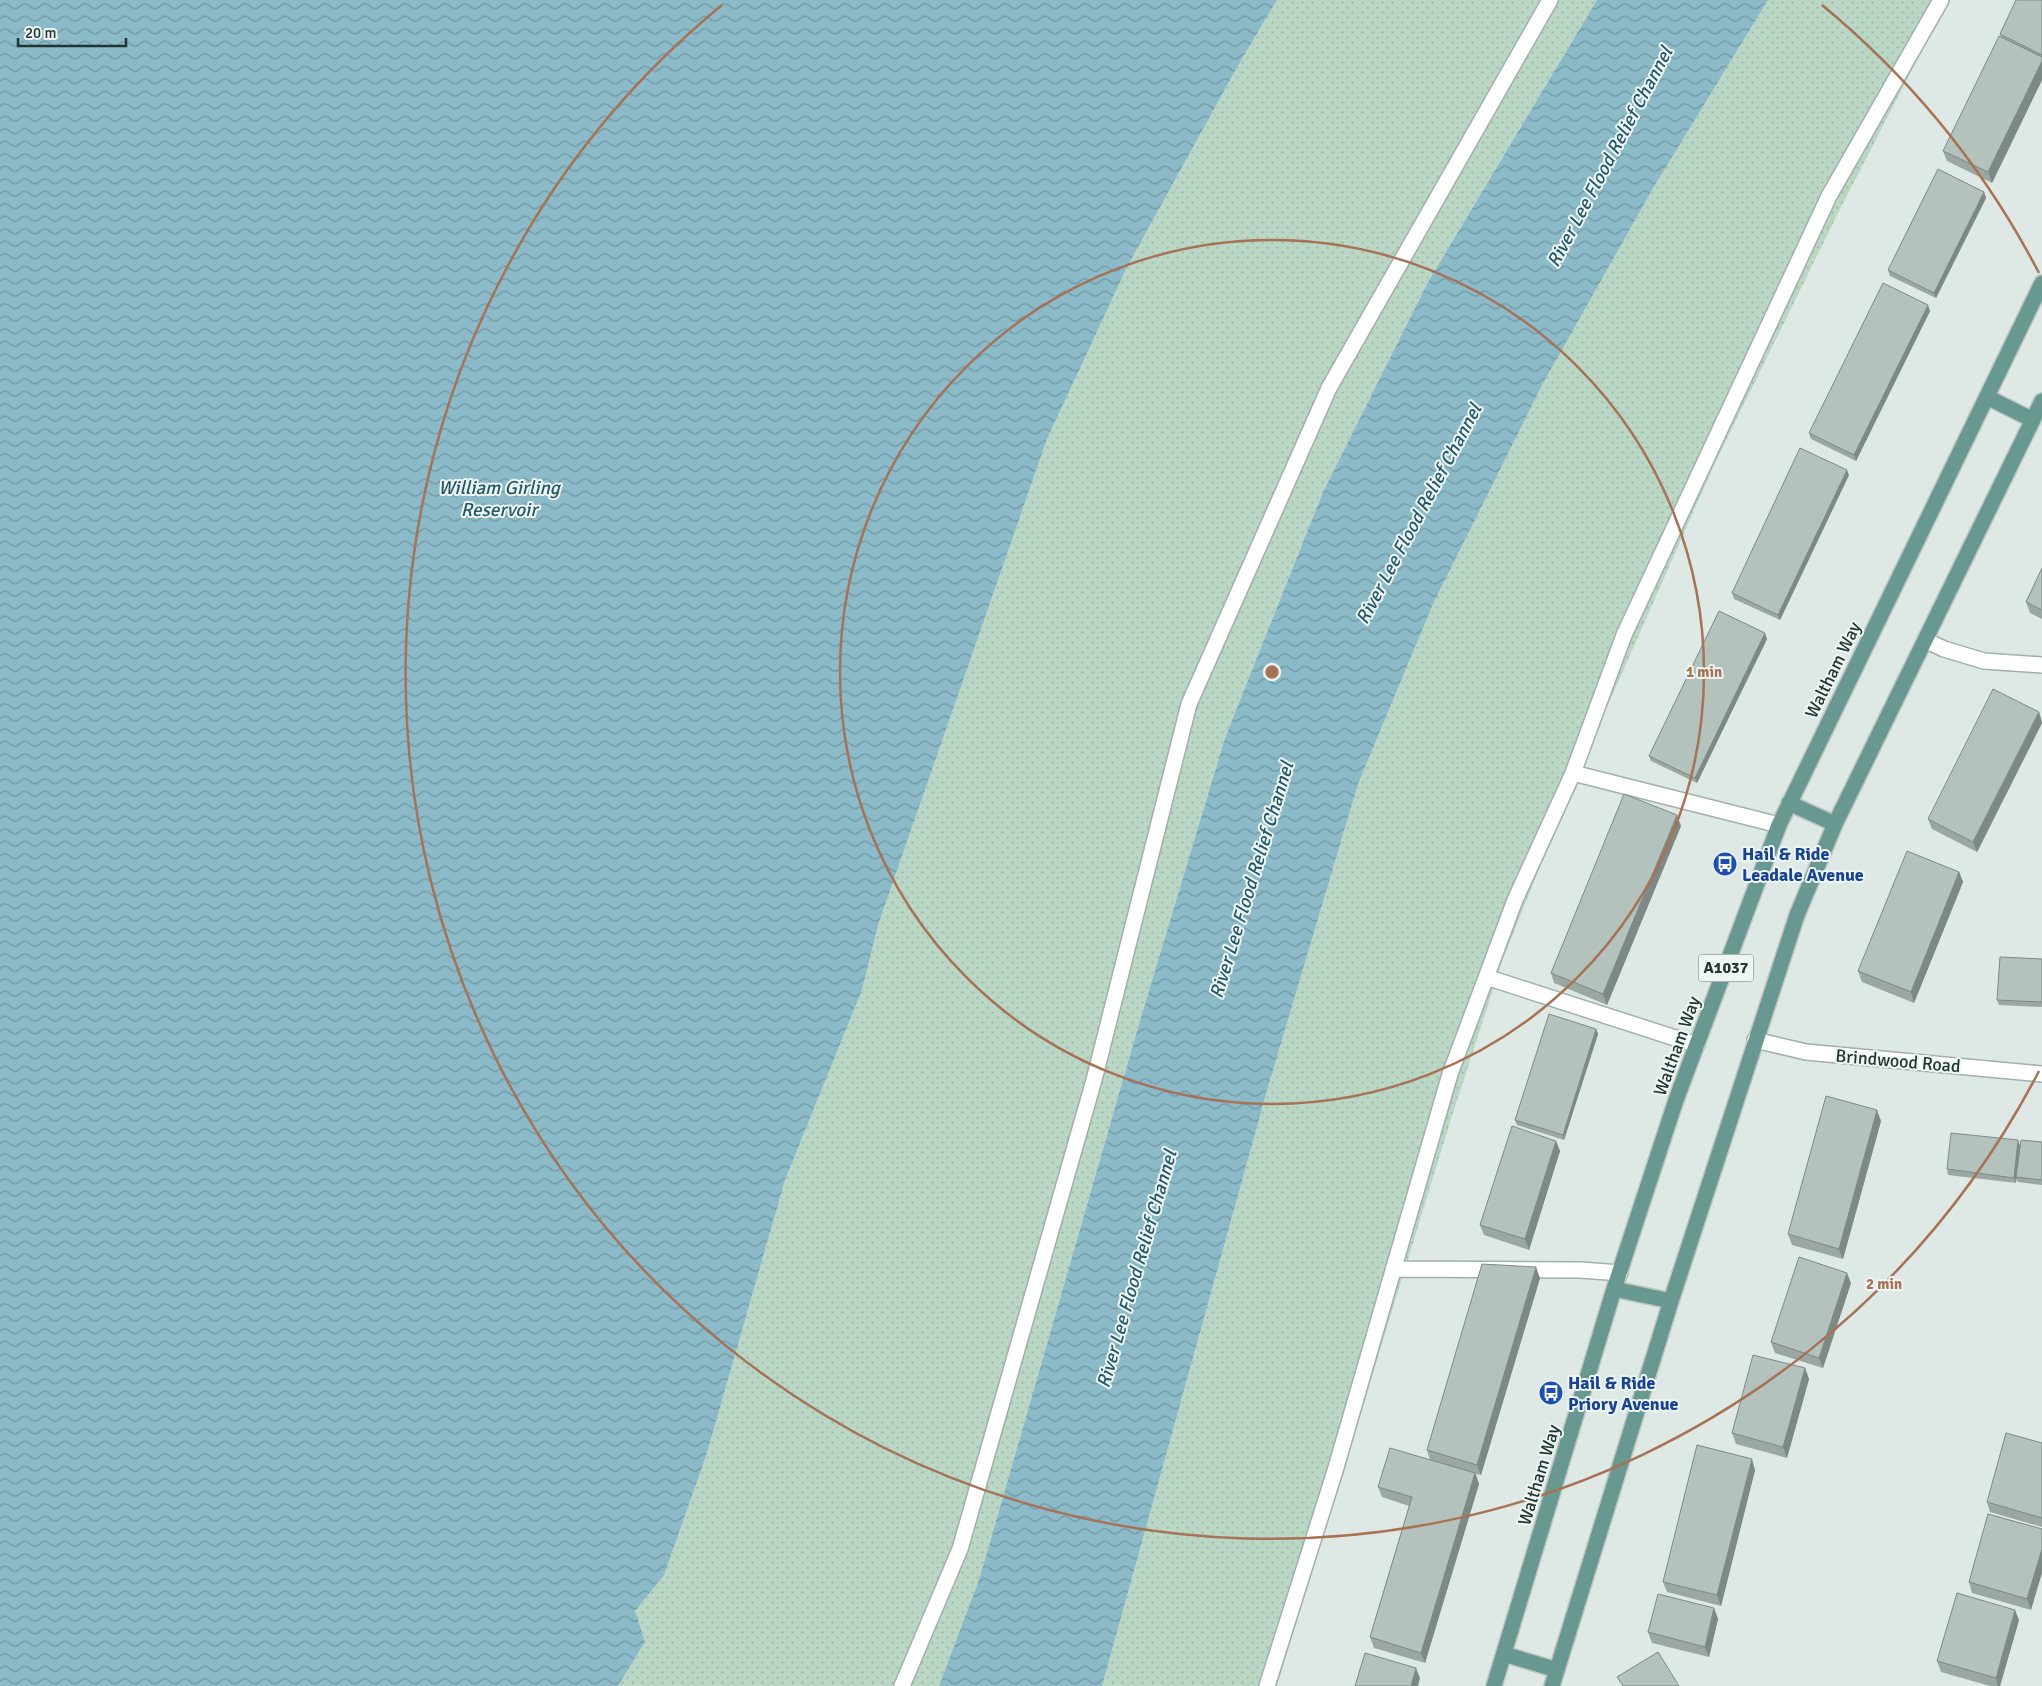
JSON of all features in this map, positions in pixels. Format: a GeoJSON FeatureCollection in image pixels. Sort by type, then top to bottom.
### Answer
{"type":"FeatureCollection","features":[{"type":"Feature","properties":{"kind":"main road","name":"Waltham Way"},"geometry":{"type":"LineString","coordinates":[[1494,1686],[1614,1289],[1676,1100],[1779,825],[2042,283]]}},
{"type":"Feature","properties":{"kind":"main road"},"geometry":{"type":"LineString","coordinates":[[1987,397],[2033,420]]}},
{"type":"Feature","properties":{"kind":"main road","name":"A1037"},"geometry":{"type":"LineString","coordinates":[[1552,1686],[1671,1302],[1796,915],[1836,824],[1924,640],[2042,401]]}},
{"type":"Feature","properties":{"kind":"main road"},"geometry":{"type":"LineString","coordinates":[[1789,803],[1836,824]]}},
{"type":"Feature","properties":{"kind":"main road"},"geometry":{"type":"LineString","coordinates":[[1614,1289],[1671,1302]]}},
{"type":"Feature","properties":{"kind":"main road"},"geometry":{"type":"LineString","coordinates":[[1504,1654],[1557,1670]]}},
{"type":"Feature","properties":{"kind":"street"},"geometry":{"type":"LineString","coordinates":[[902,1686],[960,1549],[1094,1080],[1190,704],[1329,388],[1550,0]]}},
{"type":"Feature","properties":{"kind":"street"},"geometry":{"type":"LineString","coordinates":[[1267,1686],[1335,1471],[1450,1074],[1515,900],[1573,773],[1624,635],[1825,205],[1941,0]]}},
{"type":"Feature","properties":{"kind":"street"},"geometry":{"type":"LineString","coordinates":[[1924,640],[1944,649],[1984,661],[2042,665]]}},
{"type":"Feature","properties":{"kind":"street"},"geometry":{"type":"LineString","coordinates":[[1573,773],[1779,825]]}},
{"type":"Feature","properties":{"kind":"street"},"geometry":{"type":"LineString","coordinates":[[1486,977],[1697,1045]]}},
{"type":"Feature","properties":{"kind":"street","name":"Brindwood Road"},"geometry":{"type":"LineString","coordinates":[[1755,1040],[1806,1052],[2042,1074]]}},
{"type":"Feature","properties":{"kind":"street"},"geometry":{"type":"LineString","coordinates":[[1394,1269],[1581,1270],[1620,1273]]}},
{"type":"Feature","properties":{"kind":"green space"},"geometry":{"type":"Polygon","coordinates":[[[1277,0],[1597,0],[1428,282],[1323,492],[1225,738],[1139,1024],[980,1577],[939,1686],[618,1686],[645,1642],[634,1611],[664,1575],[707,1453],[785,1180],[862,990],[878,925],[1047,439],[1127,267],[1240,62],[1277,0]]]}},
{"type":"Feature","properties":{"kind":"green space"},"geometry":{"type":"Polygon","coordinates":[[[1768,0],[1948,0],[1839,211],[1715,463],[1573,784],[1503,959],[1451,1119],[1277,1686],[1102,1686],[1268,1087],[1358,784],[1433,604],[1542,384],[1652,190],[1768,0]]]}},
{"type":"Feature","properties":{"kind":"water","name":"William Girling Reservoir"},"geometry":{"type":"Polygon","coordinates":[[[0,0],[1277,0],[1240,62],[1127,267],[1047,439],[878,925],[862,990],[785,1180],[707,1453],[664,1575],[635,1611],[645,1642],[618,1686],[0,1686],[0,0]]]}},
{"type":"Feature","properties":{"kind":"water","name":"River Lee Flood Relief Channel"},"geometry":{"type":"Polygon","coordinates":[[[1597,0],[1768,0],[1652,190],[1542,385],[1433,604],[1358,784],[1268,1087],[1102,1686],[939,1686],[980,1577],[1139,1024],[1225,738],[1323,492],[1428,282],[1597,0]]]}},
{"type":"Feature","properties":{"kind":"building"},"geometry":{"type":"Polygon","coordinates":[[[2016,0],[2042,0],[2042,55],[2000,34],[2016,0]]]}},
{"type":"Feature","properties":{"kind":"building"},"geometry":{"type":"Polygon","coordinates":[[[1999,36],[2042,57],[2042,61],[1988,172],[1943,151],[1999,36]]]}},
{"type":"Feature","properties":{"kind":"building"},"geometry":{"type":"Polygon","coordinates":[[[1938,169],[1984,192],[1934,293],[1888,270],[1938,169]]]}},
{"type":"Feature","properties":{"kind":"building"},"geometry":{"type":"Polygon","coordinates":[[[1883,283],[1928,305],[1854,455],[1809,433],[1883,283]]]}},
{"type":"Feature","properties":{"kind":"building"},"geometry":{"type":"Polygon","coordinates":[[[1800,448],[1847,470],[1778,615],[1732,593],[1800,448]]]}},
{"type":"Feature","properties":{"kind":"building"},"geometry":{"type":"Polygon","coordinates":[[[2042,568],[2042,610],[2026,602],[2042,568]]]}},
{"type":"Feature","properties":{"kind":"building"},"geometry":{"type":"Polygon","coordinates":[[[1719,611],[1765,633],[1695,778],[1649,756],[1719,611]]]}},
{"type":"Feature","properties":{"kind":"building"},"geometry":{"type":"Polygon","coordinates":[[[1993,689],[2039,712],[1973,842],[1928,819],[1993,689]]]}},
{"type":"Feature","properties":{"kind":"building"},"geometry":{"type":"Polygon","coordinates":[[[1624,794],[1677,815],[1603,994],[1551,973],[1624,794]]]}},
{"type":"Feature","properties":{"kind":"building"},"geometry":{"type":"Polygon","coordinates":[[[1907,851],[1959,872],[1911,992],[1858,971],[1907,851]]]}},
{"type":"Feature","properties":{"kind":"building"},"geometry":{"type":"Polygon","coordinates":[[[2000,957],[2042,959],[2042,1002],[1997,1000],[2000,957]]]}},
{"type":"Feature","properties":{"kind":"building"},"geometry":{"type":"Polygon","coordinates":[[[1549,1014],[1596,1029],[1563,1135],[1515,1120],[1549,1014]]]}},
{"type":"Feature","properties":{"kind":"building"},"geometry":{"type":"Polygon","coordinates":[[[1826,1096],[1877,1110],[1839,1249],[1788,1234],[1826,1096]]]}},
{"type":"Feature","properties":{"kind":"building"},"geometry":{"type":"Polygon","coordinates":[[[1512,1126],[1556,1141],[1525,1239],[1480,1225],[1512,1126]]]}},
{"type":"Feature","properties":{"kind":"building"},"geometry":{"type":"Polygon","coordinates":[[[1951,1133],[2018,1140],[2014,1178],[1947,1169],[1951,1133]]]}},
{"type":"Feature","properties":{"kind":"building"},"geometry":{"type":"Polygon","coordinates":[[[2021,1140],[2042,1142],[2042,1180],[2016,1177],[2021,1140]]]}},
{"type":"Feature","properties":{"kind":"building"},"geometry":{"type":"Polygon","coordinates":[[[1799,1257],[1847,1273],[1819,1358],[1771,1342],[1799,1257]]]}},
{"type":"Feature","properties":{"kind":"building"},"geometry":{"type":"Polygon","coordinates":[[[1482,1264],[1536,1267],[1477,1465],[1427,1450],[1482,1264]]]}},
{"type":"Feature","properties":{"kind":"building"},"geometry":{"type":"Polygon","coordinates":[[[1753,1355],[1805,1368],[1783,1447],[1732,1433],[1753,1355]]]}},
{"type":"Feature","properties":{"kind":"building"},"geometry":{"type":"Polygon","coordinates":[[[2006,1433],[2042,1443],[2042,1518],[1987,1502],[2006,1433]]]}},
{"type":"Feature","properties":{"kind":"building"},"geometry":{"type":"Polygon","coordinates":[[[1697,1445],[1752,1459],[1717,1595],[1663,1582],[1697,1445]]]}},
{"type":"Feature","properties":{"kind":"building"},"geometry":{"type":"Polygon","coordinates":[[[1390,1448],[1475,1473],[1421,1653],[1370,1637],[1412,1497],[1378,1487],[1390,1448]]]}},
{"type":"Feature","properties":{"kind":"building"},"geometry":{"type":"Polygon","coordinates":[[[1988,1514],[2042,1529],[2042,1549],[2027,1599],[1969,1582],[1988,1514]]]}},
{"type":"Feature","properties":{"kind":"building"},"geometry":{"type":"Polygon","coordinates":[[[1957,1593],[2015,1610],[1996,1678],[1937,1661],[1957,1593]]]}},
{"type":"Feature","properties":{"kind":"building"},"geometry":{"type":"Polygon","coordinates":[[[1658,1594],[1714,1608],[1705,1647],[1648,1632],[1658,1594]]]}},
{"type":"Feature","properties":{"kind":"building"},"geometry":{"type":"Polygon","coordinates":[[[1658,1652],[1679,1686],[1623,1686],[1617,1677],[1658,1652]]]}},
{"type":"Feature","properties":{"kind":"building"},"geometry":{"type":"Polygon","coordinates":[[[1365,1653],[1416,1668],[1411,1686],[1355,1686],[1365,1653]]]}},
{"type":"Feature","properties":{"kind":"place","name":"Hail & Ride Leadale Avenue"},"geometry":{"type":"Point","coordinates":[1725,864]}},
{"type":"Feature","properties":{"kind":"place","name":"Hail & Ride Priory Avenue"},"geometry":{"type":"Point","coordinates":[1551,1393]}}]}
